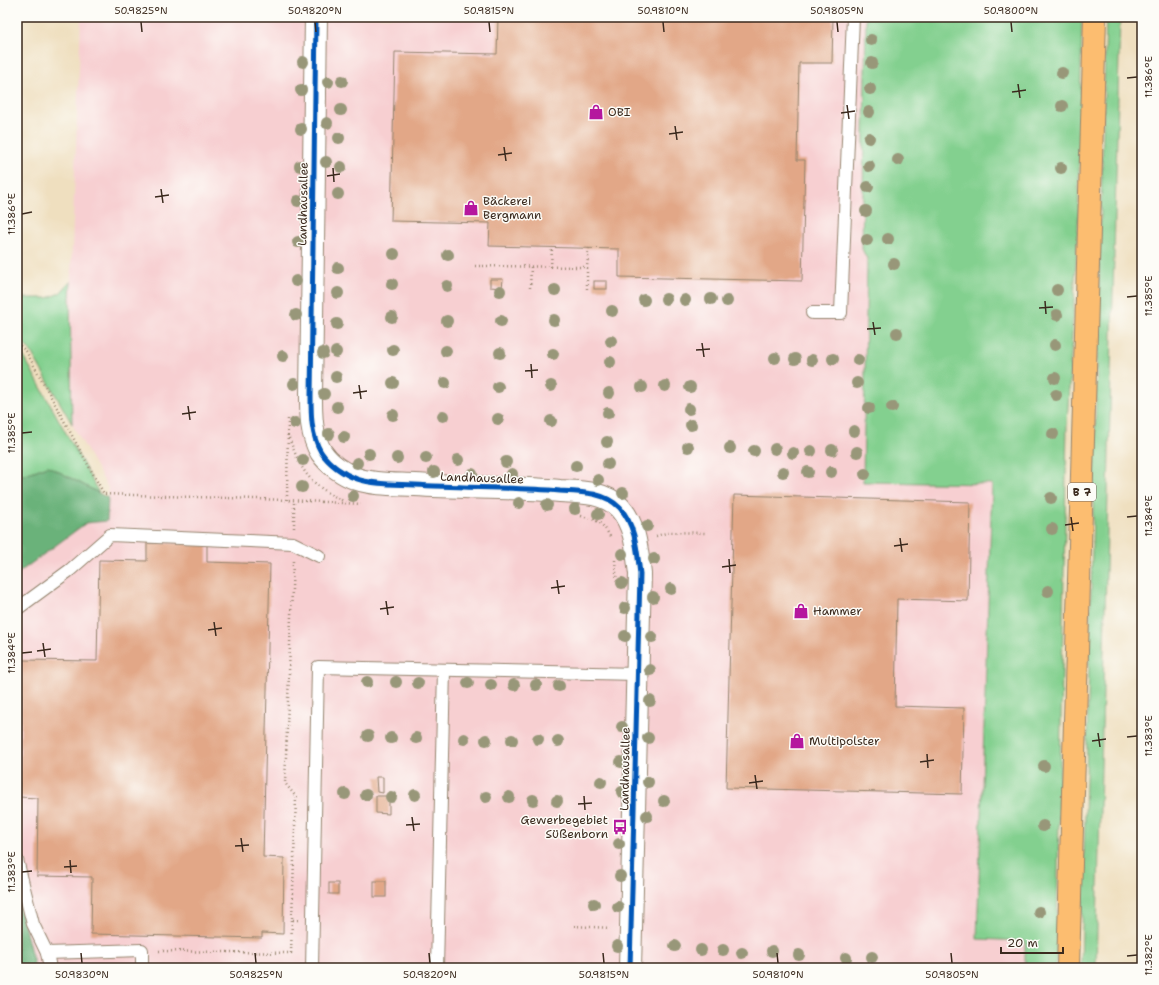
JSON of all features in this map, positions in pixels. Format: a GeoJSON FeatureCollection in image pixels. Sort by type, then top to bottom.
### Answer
{"type":"FeatureCollection","features":[{"type":"Feature","properties":{"kind":"main road","name":"B 7"},"geometry":{"type":"LineString","coordinates":[[1068,968],[1095,17]]}},
{"type":"Feature","properties":{"kind":"street","name":"Landhausallee"},"geometry":{"type":"LineString","coordinates":[[316,17],[310,396],[314,438],[322,453],[342,472],[357,479],[374,483],[554,490],[596,494],[610,500],[619,508],[628,520],[635,540],[640,574],[630,968]]}},
{"type":"Feature","properties":{"kind":"lane"},"geometry":{"type":"LineString","coordinates":[[812,313],[841,313],[853,17]]}},
{"type":"Feature","properties":{"kind":"lane"},"geometry":{"type":"LineString","coordinates":[[17,609],[70,570],[110,535],[293,543],[319,556]]}},
{"type":"Feature","properties":{"kind":"lane"},"geometry":{"type":"LineString","coordinates":[[312,968],[318,667],[637,674]]}},
{"type":"Feature","properties":{"kind":"lane"},"geometry":{"type":"LineString","coordinates":[[437,968],[444,670]]}},
{"type":"Feature","properties":{"kind":"lane"},"geometry":{"type":"LineString","coordinates":[[17,860],[33,924],[47,953],[50,968]]}},
{"type":"Feature","properties":{"kind":"lane"},"geometry":{"type":"LineString","coordinates":[[47,953],[142,950],[142,968]]}},
{"type":"Feature","properties":{"kind":"path"},"geometry":{"type":"LineString","coordinates":[[551,267],[552,248]]}},
{"type":"Feature","properties":{"kind":"path"},"geometry":{"type":"LineString","coordinates":[[587,289],[589,248]]}},
{"type":"Feature","properties":{"kind":"path"},"geometry":{"type":"LineString","coordinates":[[475,266],[587,267]]}},
{"type":"Feature","properties":{"kind":"path"},"geometry":{"type":"LineString","coordinates":[[530,267],[530,288]]}},
{"type":"Feature","properties":{"kind":"path"},"geometry":{"type":"LineString","coordinates":[[17,343],[26,351],[104,494],[294,500],[362,504]]}},
{"type":"Feature","properties":{"kind":"path"},"geometry":{"type":"LineString","coordinates":[[142,950],[291,953],[296,798],[285,783],[294,500]]}},
{"type":"Feature","properties":{"kind":"path"},"geometry":{"type":"LineString","coordinates":[[635,540],[670,532],[707,533]]}},
{"type":"Feature","properties":{"kind":"path"},"geometry":{"type":"LineString","coordinates":[[292,920],[313,921]]}},
{"type":"Feature","properties":{"kind":"path"},"geometry":{"type":"LineString","coordinates":[[574,926],[610,928]]}},
{"type":"Feature","properties":{"kind":"shaded area"},"geometry":{"type":"Polygon","coordinates":[[[81,17],[866,17],[862,249],[867,259],[863,482],[992,484],[977,938],[1026,941],[1025,968],[35,968],[17,897],[17,574],[86,523],[107,521],[108,488],[72,424],[70,298],[81,17]]]}},
{"type":"Feature","properties":{"kind":"green space"},"geometry":{"type":"Polygon","coordinates":[[[866,17],[1082,17],[1078,228],[1067,424],[1056,968],[1025,968],[1025,941],[977,939],[992,484],[863,482],[867,259],[862,249],[866,17]]]}},
{"type":"Feature","properties":{"kind":"green space"},"geometry":{"type":"Polygon","coordinates":[[[1106,17],[1120,17],[1096,968],[1081,968],[1106,17]]]}},
{"type":"Feature","properties":{"kind":"green space"},"geometry":{"type":"Polygon","coordinates":[[[71,281],[72,424],[30,350],[17,338],[17,298],[48,298],[60,293],[71,281]]]}},
{"type":"Feature","properties":{"kind":"green space"},"geometry":{"type":"Polygon","coordinates":[[[17,348],[22,353],[99,493],[48,466],[17,477],[17,348]]]}},
{"type":"Feature","properties":{"kind":"green space"},"geometry":{"type":"Polygon","coordinates":[[[48,466],[108,498],[107,521],[86,523],[17,574],[17,477],[48,466]]]}},
{"type":"Feature","properties":{"kind":"green space"},"geometry":{"type":"Polygon","coordinates":[[[17,897],[35,968],[17,968],[17,897]]]}},
{"type":"Feature","properties":{"kind":"building","name":"OBI"},"geometry":{"type":"Polygon","coordinates":[[[498,17],[833,17],[832,63],[799,63],[797,160],[805,160],[802,281],[619,277],[619,249],[489,246],[490,223],[391,221],[395,52],[497,54],[498,17]]]}},
{"type":"Feature","properties":{"kind":"building"},"geometry":{"type":"Polygon","coordinates":[[[490,279],[503,279],[502,288],[490,287],[490,279]]]}},
{"type":"Feature","properties":{"kind":"building"},"geometry":{"type":"Polygon","coordinates":[[[594,281],[607,281],[607,289],[594,289],[594,281]]]}},
{"type":"Feature","properties":{"kind":"building"},"geometry":{"type":"Polygon","coordinates":[[[734,495],[970,502],[968,601],[897,599],[895,706],[964,708],[962,794],[726,788],[734,495]]]}},
{"type":"Feature","properties":{"kind":"building"},"geometry":{"type":"Polygon","coordinates":[[[147,543],[207,544],[207,562],[270,564],[263,857],[284,858],[283,934],[262,933],[262,938],[91,934],[92,877],[37,876],[38,798],[19,797],[22,660],[97,661],[99,560],[147,561],[147,543]]]}},
{"type":"Feature","properties":{"kind":"building"},"geometry":{"type":"Polygon","coordinates":[[[376,777],[383,777],[383,793],[377,792],[376,777]]]}},
{"type":"Feature","properties":{"kind":"building"},"geometry":{"type":"Polygon","coordinates":[[[376,796],[389,796],[389,814],[376,813],[376,796]]]}},
{"type":"Feature","properties":{"kind":"building"},"geometry":{"type":"Polygon","coordinates":[[[374,881],[386,881],[386,897],[374,897],[374,881]]]}},
{"type":"Feature","properties":{"kind":"building"},"geometry":{"type":"Polygon","coordinates":[[[329,883],[338,883],[338,894],[329,894],[329,883]]]}},
{"type":"Feature","properties":{"kind":"cycle path"},"geometry":{"type":"LineString","coordinates":[[316,17],[311,403],[313,432],[321,452],[328,461],[342,471],[357,479],[371,482],[576,492],[600,496],[614,503],[620,508],[633,531],[637,548],[640,574],[630,968]]}},
{"type":"Feature","properties":{"kind":"place","name":"OBI"},"geometry":{"type":"Point","coordinates":[596,112]}},
{"type":"Feature","properties":{"kind":"place","name":"Bäckerei Bergmann"},"geometry":{"type":"Point","coordinates":[471,208]}},
{"type":"Feature","properties":{"kind":"place","name":"Hammer"},"geometry":{"type":"Point","coordinates":[801,611]}},
{"type":"Feature","properties":{"kind":"place","name":"Multipolster"},"geometry":{"type":"Point","coordinates":[797,741]}},
{"type":"Feature","properties":{"kind":"place","name":"Gewerbegebiet Süßenborn"},"geometry":{"type":"Point","coordinates":[620,827]}}]}
